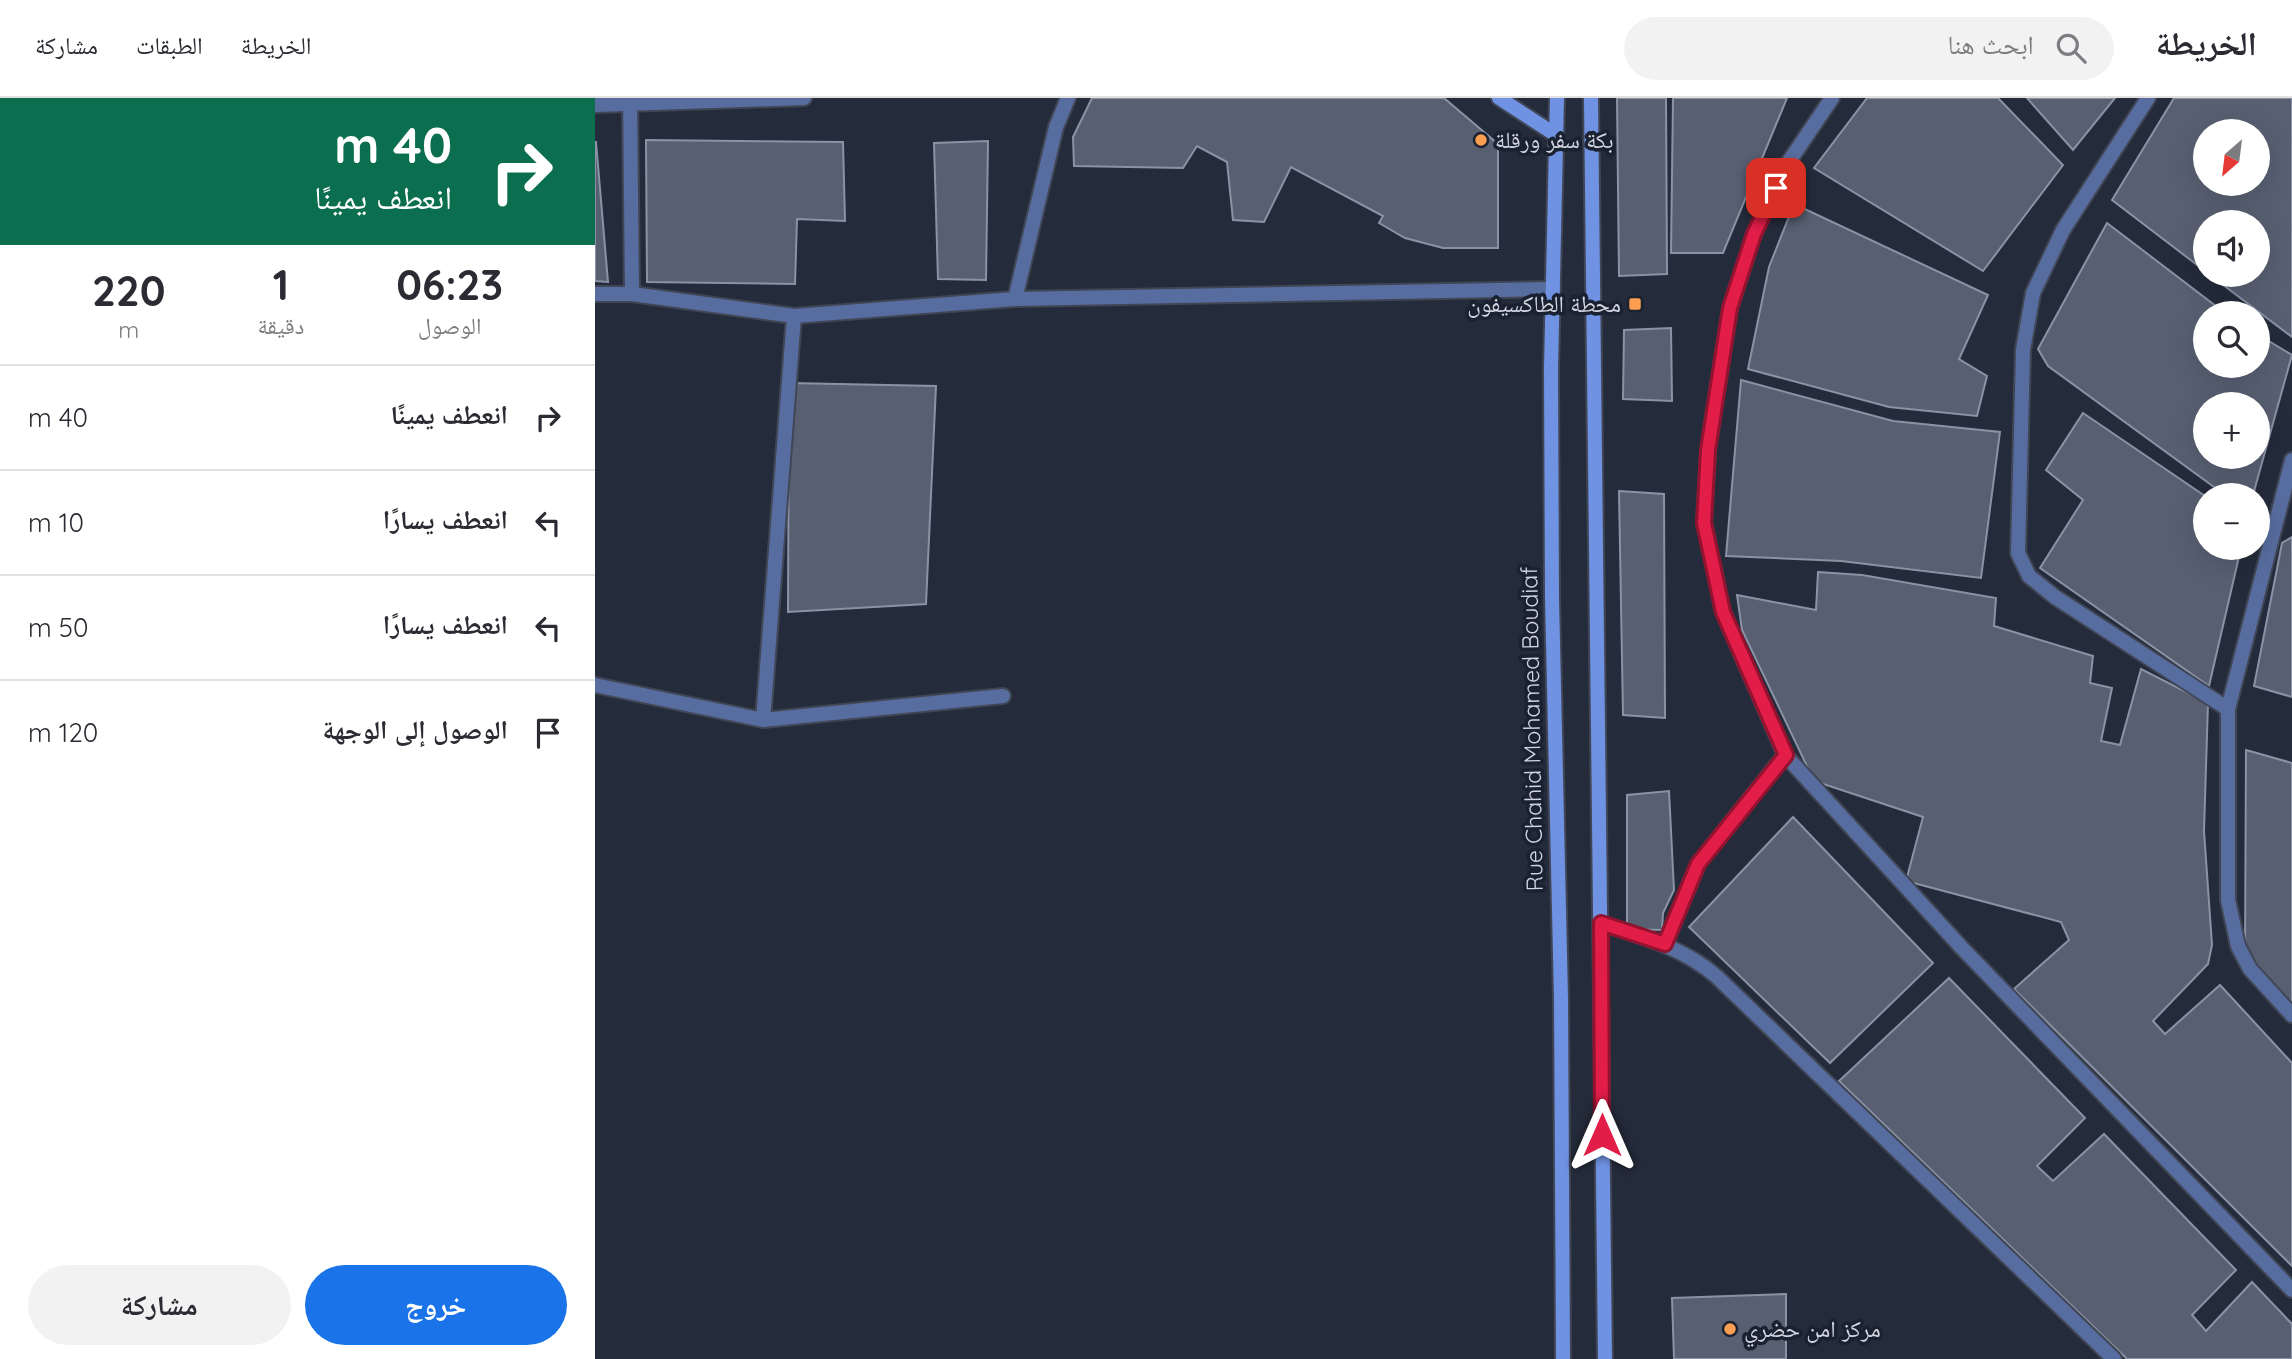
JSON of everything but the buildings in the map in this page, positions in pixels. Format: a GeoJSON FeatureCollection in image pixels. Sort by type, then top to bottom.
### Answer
{"type":"FeatureCollection","features":[{"type":"Feature","properties":{"kind":"main road"},"geometry":{"type":"LineString","coordinates":[[1499,98],[1556,135]]}},
{"type":"Feature","properties":{"kind":"main road","name":"Rue Chahid Mohamed Boudiaf"},"geometry":{"type":"LineString","coordinates":[[1557,98],[1552,289],[1552,597],[1560,985],[1563,1359]]}},
{"type":"Feature","properties":{"kind":"main road"},"geometry":{"type":"LineString","coordinates":[[1591,98],[1605,1359]]}},
{"type":"Feature","properties":{"kind":"street"},"geometry":{"type":"LineString","coordinates":[[595,105],[629,101],[804,98]]}},
{"type":"Feature","properties":{"kind":"street"},"geometry":{"type":"LineString","coordinates":[[1015,299],[1056,127],[1068,98]]}},
{"type":"Feature","properties":{"kind":"street"},"geometry":{"type":"LineString","coordinates":[[1832,98],[1786,166],[1754,234],[1730,308],[1708,450],[1704,523],[1723,612],[1786,755],[1962,948],[2292,1290]]}},
{"type":"Feature","properties":{"kind":"street"},"geometry":{"type":"LineString","coordinates":[[2148,98],[2063,230],[2033,293],[2023,350],[2018,554],[2029,576],[2055,597],[2228,709]]}},
{"type":"Feature","properties":{"kind":"street"},"geometry":{"type":"LineString","coordinates":[[629,101],[632,293]]}},
{"type":"Feature","properties":{"kind":"street"},"geometry":{"type":"LineString","coordinates":[[595,294],[632,293],[794,316],[1015,299],[1552,289]]}},
{"type":"Feature","properties":{"kind":"street"},"geometry":{"type":"LineString","coordinates":[[763,720],[794,316]]}},
{"type":"Feature","properties":{"kind":"street"},"geometry":{"type":"LineString","coordinates":[[2292,460],[2289,482],[2228,709],[2228,900],[2233,926],[2250,969],[2292,1015]]}},
{"type":"Feature","properties":{"kind":"street"},"geometry":{"type":"LineString","coordinates":[[595,685],[763,720],[1003,696]]}},
{"type":"Feature","properties":{"kind":"street"},"geometry":{"type":"LineString","coordinates":[[1665,944],[1698,864],[1786,755]]}},
{"type":"Feature","properties":{"kind":"street"},"geometry":{"type":"LineString","coordinates":[[1601,923],[1665,944],[1698,961],[1716,976],[2114,1359]]}},
{"type":"Feature","properties":{"kind":"place","name":"بكة سفر ورقلة"},"geometry":{"type":"Point","coordinates":[1481,140]}},
{"type":"Feature","properties":{"kind":"place","name":"محطة الطاكسيفون"},"geometry":{"type":"Point","coordinates":[1635,304]}},
{"type":"Feature","properties":{"kind":"place","name":"مركز امن حضري"},"geometry":{"type":"Point","coordinates":[1730,1329]}},
{"type":"Feature","properties":{"kind":"route"},"geometry":{"type":"LineString","coordinates":[[1602,1135],[1601,923],[1665,944],[1698,864],[1786,755],[1723,612],[1704,523],[1708,450],[1730,308],[1754,234],[1776,188]]}}]}
